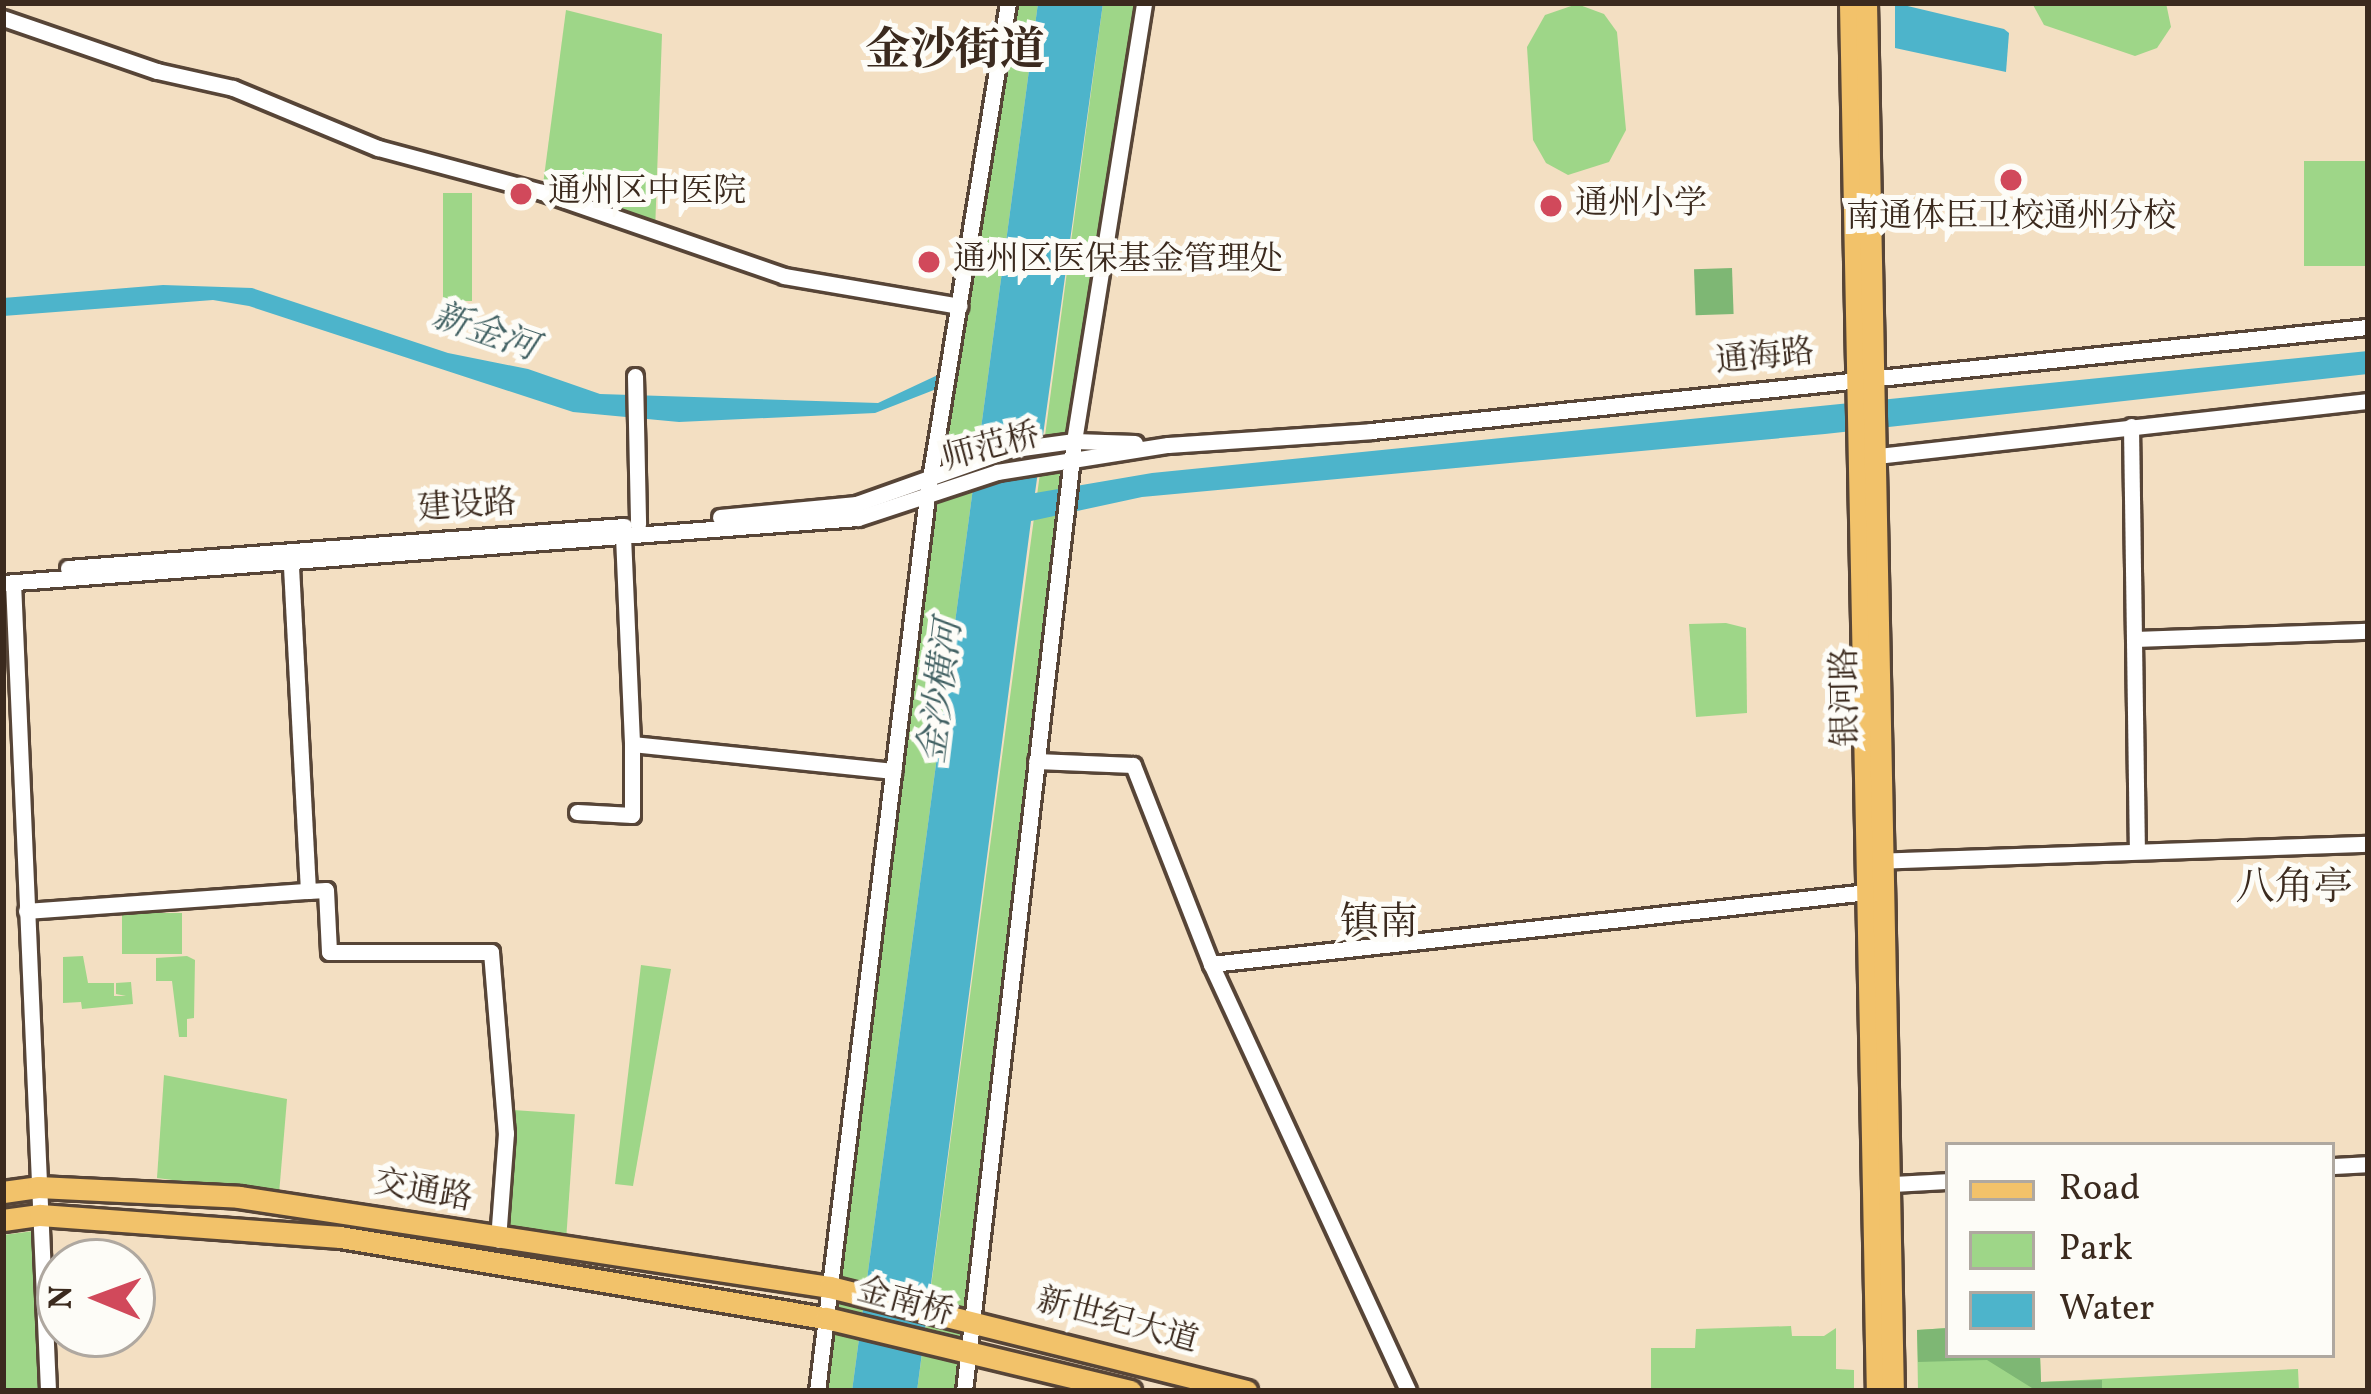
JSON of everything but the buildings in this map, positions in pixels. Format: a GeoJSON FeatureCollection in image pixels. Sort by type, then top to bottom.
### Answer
{"type":"FeatureCollection","features":[{"type":"Feature","properties":{"kind":"main road","name":"银河路"},"geometry":{"type":"LineString","coordinates":[[1850,3],[1872,463],[1877,1391]]}},
{"type":"Feature","properties":{"kind":"main road","name":"银河路"},"geometry":{"type":"LineString","coordinates":[[1866,3],[1867,379]]}},
{"type":"Feature","properties":{"kind":"main road","name":"银河路"},"geometry":{"type":"LineString","coordinates":[[1875,891],[1891,1184],[1894,1391]]}},
{"type":"Feature","properties":{"kind":"main road","name":"交通路"},"geometry":{"type":"LineString","coordinates":[[3,1192],[38,1187],[239,1197],[830,1287]]}},
{"type":"Feature","properties":{"kind":"main road","name":"交通路"},"geometry":{"type":"LineString","coordinates":[[3,1220],[40,1215],[340,1237],[826,1318]]}},
{"type":"Feature","properties":{"kind":"main road","name":"金南桥"},"geometry":{"type":"LineString","coordinates":[[830,1287],[971,1320]]}},
{"type":"Feature","properties":{"kind":"main road","name":"金南桥"},"geometry":{"type":"LineString","coordinates":[[826,1318],[968,1354]]}},
{"type":"Feature","properties":{"kind":"main road","name":"新世纪大道"},"geometry":{"type":"LineString","coordinates":[[971,1320],[1246,1391]]}},
{"type":"Feature","properties":{"kind":"main road","name":"新世纪大道"},"geometry":{"type":"LineString","coordinates":[[968,1354],[1130,1391]]}},
{"type":"Feature","properties":{"kind":"street"},"geometry":{"type":"LineString","coordinates":[[817,1391],[927,497],[1008,3]]}},
{"type":"Feature","properties":{"kind":"street"},"geometry":{"type":"LineString","coordinates":[[964,1391],[1074,441],[1144,3]]}},
{"type":"Feature","properties":{"kind":"street"},"geometry":{"type":"LineString","coordinates":[[3,19],[157,71],[233,88],[378,148],[542,192],[784,276],[958,306]]}},
{"type":"Feature","properties":{"kind":"street","name":"通海路"},"geometry":{"type":"LineString","coordinates":[[1072,460],[1168,445],[1371,431],[2368,327]]}},
{"type":"Feature","properties":{"kind":"street"},"geometry":{"type":"LineString","coordinates":[[636,383],[638,524]]}},
{"type":"Feature","properties":{"kind":"street"},"geometry":{"type":"LineString","coordinates":[[1872,463],[2368,401]]}},
{"type":"Feature","properties":{"kind":"street"},"geometry":{"type":"LineString","coordinates":[[2132,427],[2137,850]]}},
{"type":"Feature","properties":{"kind":"street","name":"通海路"},"geometry":{"type":"LineString","coordinates":[[1074,441],[1168,445]]}},
{"type":"Feature","properties":{"kind":"street","name":"师范桥"},"geometry":{"type":"LineString","coordinates":[[930,479],[1008,450],[1074,441]]}},
{"type":"Feature","properties":{"kind":"street","name":"师范桥"},"geometry":{"type":"LineString","coordinates":[[927,497],[997,472],[1072,460]]}},
{"type":"Feature","properties":{"kind":"street","name":"建设路"},"geometry":{"type":"LineString","coordinates":[[6,579],[856,504],[930,479]]}},
{"type":"Feature","properties":{"kind":"street","name":"建设路"},"geometry":{"type":"LineString","coordinates":[[6,579],[291,565],[858,518],[927,497]]}},
{"type":"Feature","properties":{"kind":"street"},"geometry":{"type":"LineString","coordinates":[[577,812],[632,815],[623,536]]}},
{"type":"Feature","properties":{"kind":"street"},"geometry":{"type":"LineString","coordinates":[[291,565],[308,891]]}},
{"type":"Feature","properties":{"kind":"street"},"geometry":{"type":"LineString","coordinates":[[6,579],[48,1391]]}},
{"type":"Feature","properties":{"kind":"street"},"geometry":{"type":"LineString","coordinates":[[2135,639],[2368,632]]}},
{"type":"Feature","properties":{"kind":"street"},"geometry":{"type":"LineString","coordinates":[[632,744],[894,771]]}},
{"type":"Feature","properties":{"kind":"street"},"geometry":{"type":"LineString","coordinates":[[1036,761],[1132,765],[1211,964],[1408,1391]]}},
{"type":"Feature","properties":{"kind":"street"},"geometry":{"type":"LineString","coordinates":[[1875,861],[2368,844]]}},
{"type":"Feature","properties":{"kind":"street"},"geometry":{"type":"LineString","coordinates":[[26,911],[326,890],[329,952],[491,952],[506,1133],[498,1240]]}},
{"type":"Feature","properties":{"kind":"street"},"geometry":{"type":"LineString","coordinates":[[1211,964],[1875,891]]}},
{"type":"Feature","properties":{"kind":"street"},"geometry":{"type":"LineString","coordinates":[[2335,1166],[2368,1164]]}},
{"type":"Feature","properties":{"kind":"street"},"geometry":{"type":"LineString","coordinates":[[1891,1184],[1945,1181]]}},
{"type":"Feature","properties":{"kind":"green space"},"geometry":{"type":"Polygon","coordinates":[[[1008,3],[1038,3],[852,1391],[816,1391],[927,497],[1008,3]]]}},
{"type":"Feature","properties":{"kind":"green space"},"geometry":{"type":"Polygon","coordinates":[[[1103,3],[1144,3],[1074,441],[964,1391],[917,1391],[1103,3]]]}},
{"type":"Feature","properties":{"kind":"green space"},"geometry":{"type":"Polygon","coordinates":[[[2032,3],[2166,3],[2171,27],[2157,48],[2135,56],[2044,25],[2032,3]]]}},
{"type":"Feature","properties":{"kind":"green space"},"geometry":{"type":"Polygon","coordinates":[[[1577,4],[1604,14],[1617,32],[1626,130],[1609,162],[1568,175],[1546,163],[1533,140],[1527,47],[1545,15],[1577,4]]]}},
{"type":"Feature","properties":{"kind":"green space"},"geometry":{"type":"Polygon","coordinates":[[[566,10],[662,34],[655,232],[542,192],[566,10]]]}},
{"type":"Feature","properties":{"kind":"green space"},"geometry":{"type":"Polygon","coordinates":[[[2304,161],[2368,161],[2368,266],[2304,266],[2304,161]]]}},
{"type":"Feature","properties":{"kind":"green space"},"geometry":{"type":"Polygon","coordinates":[[[443,193],[472,193],[472,301],[443,301],[443,193]]]}},
{"type":"Feature","properties":{"kind":"green space"},"geometry":{"type":"Polygon","coordinates":[[[1732,268],[1734,314],[1696,315],[1694,269],[1732,268]]]}},
{"type":"Feature","properties":{"kind":"green space"},"geometry":{"type":"Polygon","coordinates":[[[1689,624],[1746,628],[1747,713],[1696,717],[1689,624]]]}},
{"type":"Feature","properties":{"kind":"green space"},"geometry":{"type":"Polygon","coordinates":[[[122,913],[182,913],[182,954],[122,954],[122,913]]]}},
{"type":"Feature","properties":{"kind":"green space"},"geometry":{"type":"Polygon","coordinates":[[[83,956],[88,983],[114,983],[114,996],[126,996],[116,994],[116,983],[131,982],[133,1004],[82,1009],[81,1002],[63,1003],[63,957],[83,956]]]}},
{"type":"Feature","properties":{"kind":"green space"},"geometry":{"type":"Polygon","coordinates":[[[156,958],[195,960],[194,1018],[187,1019],[187,1037],[179,1037],[172,981],[156,981],[156,958]]]}},
{"type":"Feature","properties":{"kind":"green space"},"geometry":{"type":"Polygon","coordinates":[[[641,965],[671,969],[633,1186],[615,1184],[641,965]]]}},
{"type":"Feature","properties":{"kind":"green space"},"geometry":{"type":"Polygon","coordinates":[[[164,1075],[287,1099],[279,1194],[157,1178],[164,1075]]]}},
{"type":"Feature","properties":{"kind":"green space"},"geometry":{"type":"Polygon","coordinates":[[[513,1110],[575,1114],[566,1236],[504,1232],[513,1110]]]}},
{"type":"Feature","properties":{"kind":"green space"},"geometry":{"type":"Polygon","coordinates":[[[34,1231],[36,1358],[42,1358],[44,1391],[3,1391],[3,1235],[34,1231]]]}},
{"type":"Feature","properties":{"kind":"green space"},"geometry":{"type":"Polygon","coordinates":[[[1791,1326],[1792,1336],[1824,1336],[1836,1328],[1836,1369],[1854,1370],[1854,1391],[1651,1391],[1651,1348],[1695,1348],[1696,1329],[1791,1326]]]}},
{"type":"Feature","properties":{"kind":"green space"},"geometry":{"type":"Polygon","coordinates":[[[1945,1328],[1945,1358],[2040,1358],[2041,1382],[2298,1369],[2299,1391],[1918,1391],[1917,1330],[1945,1328]]]}},
{"type":"Feature","properties":{"kind":"green space"},"geometry":{"type":"Polygon","coordinates":[[[1945,1328],[1945,1358],[2040,1358],[2041,1382],[2102,1380],[2102,1391],[2037,1391],[1987,1360],[1918,1362],[1917,1330],[1945,1328]]]}},
{"type":"Feature","properties":{"kind":"water"},"geometry":{"type":"Polygon","coordinates":[[[1038,3],[1103,3],[1035,493],[1152,473],[2368,351],[2368,374],[1825,434],[1142,497],[1031,521],[917,1391],[852,1391],[1038,3]]]}},
{"type":"Feature","properties":{"kind":"water"},"geometry":{"type":"Polygon","coordinates":[[[1895,3],[2004,29],[2009,33],[2006,72],[1895,48],[1895,3]]]}},
{"type":"Feature","properties":{"kind":"water"},"geometry":{"type":"Polygon","coordinates":[[[163,285],[252,288],[448,353],[528,369],[600,394],[878,403],[942,373],[939,388],[875,413],[679,422],[573,412],[249,306],[213,300],[3,316],[3,298],[163,285]]]}},
{"type":"Feature","properties":{"kind":"place","name":"南通体臣卫校通州分校"},"geometry":{"type":"Point","coordinates":[2011,180]}},
{"type":"Feature","properties":{"kind":"place","name":"通州区中医院"},"geometry":{"type":"Point","coordinates":[521,194]}},
{"type":"Feature","properties":{"kind":"place","name":"通州小学"},"geometry":{"type":"Point","coordinates":[1551,206]}},
{"type":"Feature","properties":{"kind":"place","name":"通州区医保基金管理处"},"geometry":{"type":"Point","coordinates":[929,262]}},
{"type":"Feature","properties":{"kind":"district","name":"金沙街道"},"geometry":{"type":"Point","coordinates":[955,53]}},
{"type":"Feature","properties":{"kind":"district","name":"八角亭"},"geometry":{"type":"Point","coordinates":[2294,889]}},
{"type":"Feature","properties":{"kind":"district","name":"镇南"},"geometry":{"type":"Point","coordinates":[1379,924]}},
{"type":"Feature","properties":{"kind":"water label","name":"新金河"},"geometry":{"type":"Point","coordinates":[484,334]}},
{"type":"Feature","properties":{"kind":"water label","name":"金沙横河"},"geometry":{"type":"Point","coordinates":[943,692]}}]}
